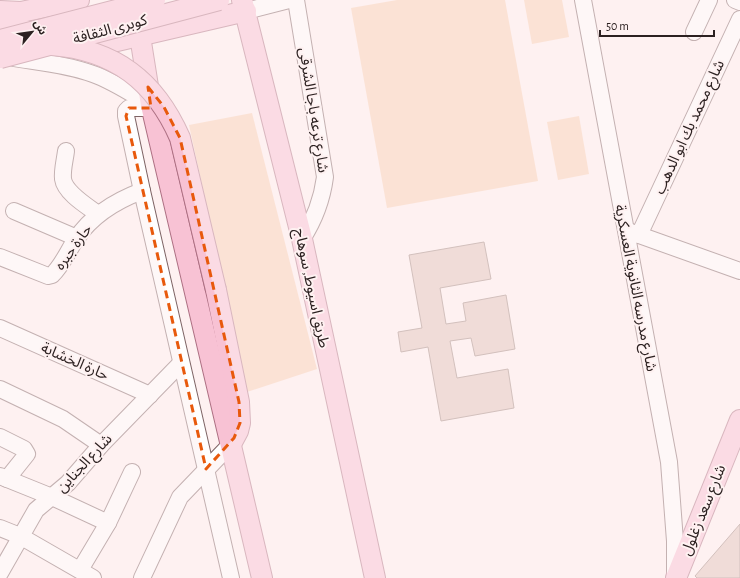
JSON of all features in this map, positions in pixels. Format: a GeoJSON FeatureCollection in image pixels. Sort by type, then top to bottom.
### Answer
{"type":"FeatureCollection","features":[{"type":"Feature","properties":{"kind":"main road"},"geometry":{"type":"LineString","coordinates":[[0,11],[21,12],[79,0]]}},
{"type":"Feature","properties":{"kind":"main road"},"geometry":{"type":"LineString","coordinates":[[140,0],[140,36],[151,106],[262,578]]}},
{"type":"Feature","properties":{"kind":"main road","name":"كوبرى الثقافة"},"geometry":{"type":"LineString","coordinates":[[0,40],[126,5],[155,0]]}},
{"type":"Feature","properties":{"kind":"main road","name":"كوبرى الثقافة"},"geometry":{"type":"LineString","coordinates":[[0,57],[52,45],[219,0]]}},
{"type":"Feature","properties":{"kind":"main road"},"geometry":{"type":"LineString","coordinates":[[0,23],[32,32],[73,39],[117,41],[140,36],[244,6]]}},
{"type":"Feature","properties":{"kind":"main road","name":"طريق اسيوط, سوهاج"},"geometry":{"type":"LineString","coordinates":[[244,6],[302,239],[375,578]]}},
{"type":"Feature","properties":{"kind":"main road"},"geometry":{"type":"LineString","coordinates":[[52,45],[83,49],[113,61],[140,80],[153,92],[164,107],[180,138],[216,290],[239,402],[240,423],[238,431],[231,444]]}},
{"type":"Feature","properties":{"kind":"main road","name":"شارع سعد زغلول"},"geometry":{"type":"LineString","coordinates":[[675,578],[738,430]]}},
{"type":"Feature","properties":{"kind":"street"},"geometry":{"type":"LineString","coordinates":[[244,6],[289,0]]}},
{"type":"Feature","properties":{"kind":"street","name":"شارع ترعه باجا الشرقى"},"geometry":{"type":"LineString","coordinates":[[296,0],[325,177],[316,215],[302,239]]}},
{"type":"Feature","properties":{"kind":"street","name":"شارع مدرسه الثانوية العسكرية"},"geometry":{"type":"LineString","coordinates":[[583,0],[632,233],[669,462],[675,541],[675,578]]}},
{"type":"Feature","properties":{"kind":"street"},"geometry":{"type":"LineString","coordinates":[[694,32],[709,0]]}},
{"type":"Feature","properties":{"kind":"street"},"geometry":{"type":"LineString","coordinates":[[735,0],[740,2]]}},
{"type":"Feature","properties":{"kind":"street","name":"شارع محمد بك ابو الدهب"},"geometry":{"type":"LineString","coordinates":[[632,233],[740,20]]}},
{"type":"Feature","properties":{"kind":"street"},"geometry":{"type":"LineString","coordinates":[[0,57],[57,65],[93,74],[123,88],[151,106]]}},
{"type":"Feature","properties":{"kind":"street"},"geometry":{"type":"LineString","coordinates":[[151,106],[129,108],[126,111],[142,191],[231,578]]}},
{"type":"Feature","properties":{"kind":"street"},"geometry":{"type":"LineString","coordinates":[[66,151],[63,173],[65,187],[98,214]]}},
{"type":"Feature","properties":{"kind":"street","name":"حارة جبره"},"geometry":{"type":"LineString","coordinates":[[0,257],[50,276],[54,273],[86,225],[110,205],[142,191]]}},
{"type":"Feature","properties":{"kind":"street"},"geometry":{"type":"LineString","coordinates":[[14,211],[77,238]]}},
{"type":"Feature","properties":{"kind":"street"},"geometry":{"type":"LineString","coordinates":[[632,233],[740,271]]}},
{"type":"Feature","properties":{"kind":"street","name":"حارة الخشابة"},"geometry":{"type":"LineString","coordinates":[[0,328],[150,395]]}},
{"type":"Feature","properties":{"kind":"street","name":"شارع الجناين"},"geometry":{"type":"LineString","coordinates":[[0,573],[36,510],[68,483],[101,445],[181,363]]}},
{"type":"Feature","properties":{"kind":"street"},"geometry":{"type":"LineString","coordinates":[[0,389],[62,419],[101,445]]}},
{"type":"Feature","properties":{"kind":"street"},"geometry":{"type":"LineString","coordinates":[[0,437],[24,449],[27,454],[4,477],[52,496],[108,523]]}},
{"type":"Feature","properties":{"kind":"street"},"geometry":{"type":"LineString","coordinates":[[142,578],[180,497],[231,444]]}},
{"type":"Feature","properties":{"kind":"street"},"geometry":{"type":"LineString","coordinates":[[0,528],[20,536],[86,574],[132,472]]}},
{"type":"Feature","properties":{"kind":"highlighted area"},"geometry":{"type":"Polygon","coordinates":[[[148,87],[164,107],[180,138],[239,402],[240,423],[234,438],[206,469],[126,116],[129,108],[151,108],[148,87]]]}},
{"type":"Feature","properties":{"kind":"shaded area"},"geometry":{"type":"Polygon","coordinates":[[[397,0],[505,0],[538,181],[387,208],[351,8],[397,0]]]}},
{"type":"Feature","properties":{"kind":"shaded area"},"geometry":{"type":"Polygon","coordinates":[[[524,0],[562,0],[569,37],[532,44],[524,0]]]}},
{"type":"Feature","properties":{"kind":"shaded area"},"geometry":{"type":"Polygon","coordinates":[[[252,113],[317,369],[247,392],[189,125],[252,113]]]}},
{"type":"Feature","properties":{"kind":"shaded area"},"geometry":{"type":"Polygon","coordinates":[[[579,116],[589,174],[558,180],[547,122],[579,116]]]}},
{"type":"Feature","properties":{"kind":"building"},"geometry":{"type":"Polygon","coordinates":[[[484,242],[491,279],[440,288],[446,324],[466,321],[463,303],[506,295],[515,349],[475,356],[471,338],[450,341],[457,378],[508,369],[514,408],[441,421],[428,347],[401,352],[398,332],[422,328],[409,255],[484,242]]]}},
{"type":"Feature","properties":{"kind":"building"},"geometry":{"type":"Polygon","coordinates":[[[740,524],[740,578],[697,578],[695,576],[740,524]]]}}]}
